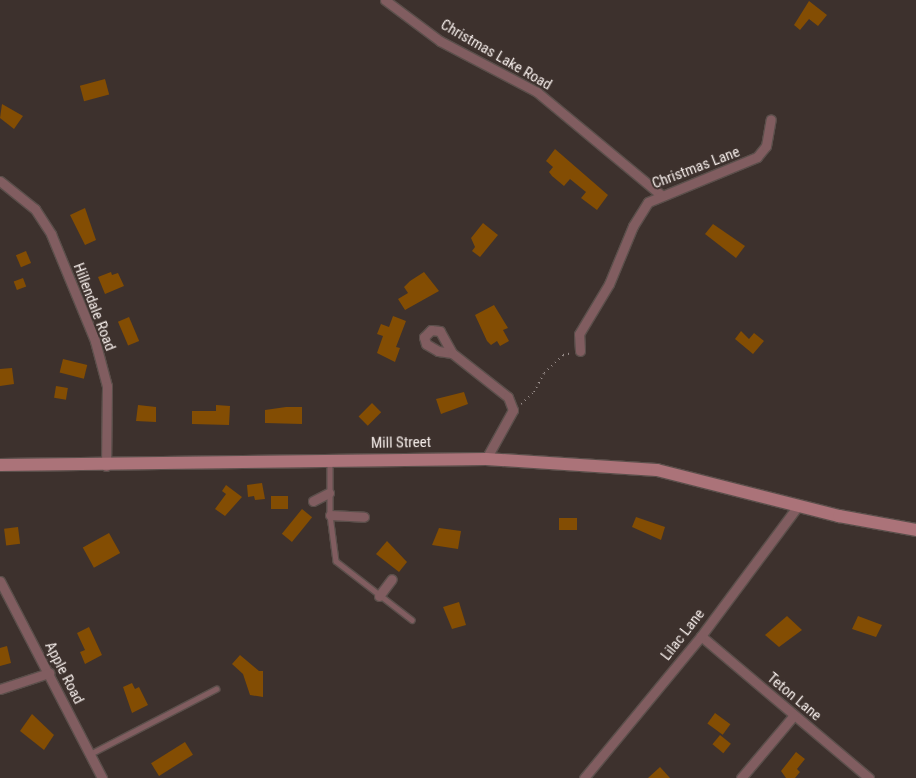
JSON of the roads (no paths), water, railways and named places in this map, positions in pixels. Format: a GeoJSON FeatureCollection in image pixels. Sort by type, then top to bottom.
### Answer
{"type":"FeatureCollection","features":[{"type":"Feature","properties":{"kind":"main road","name":"Mill Street"},"geometry":{"type":"LineString","coordinates":[[0,465],[106,466],[486,458],[657,470],[798,506],[916,530]]}},
{"type":"Feature","properties":{"kind":"street","name":"Christmas Lake Road"},"geometry":{"type":"LineString","coordinates":[[385,0],[440,41],[537,92],[660,194]]}},
{"type":"Feature","properties":{"kind":"street","name":"Christmas Lane"},"geometry":{"type":"LineString","coordinates":[[580,351],[579,334],[610,284],[632,226],[648,202],[660,194],[737,168],[757,157],[766,146],[771,119]]}},
{"type":"Feature","properties":{"kind":"street","name":"Hillendale Road"},"geometry":{"type":"LineString","coordinates":[[0,181],[35,209],[51,234],[95,341],[107,386],[106,466]]}},
{"type":"Feature","properties":{"kind":"street"},"geometry":{"type":"LineString","coordinates":[[452,353],[508,397],[512,406],[513,410],[486,458]]}},
{"type":"Feature","properties":{"kind":"street"},"geometry":{"type":"LineString","coordinates":[[313,501],[329,493]]}},
{"type":"Feature","properties":{"kind":"street","name":"Lilac Lane"},"geometry":{"type":"LineString","coordinates":[[584,778],[701,636],[798,506]]}},
{"type":"Feature","properties":{"kind":"street"},"geometry":{"type":"LineString","coordinates":[[330,515],[364,517]]}},
{"type":"Feature","properties":{"kind":"street"},"geometry":{"type":"LineString","coordinates":[[379,596],[392,579]]}},
{"type":"Feature","properties":{"kind":"street","name":"Apple Road"},"geometry":{"type":"LineString","coordinates":[[0,581],[102,778]]}},
{"type":"Feature","properties":{"kind":"street","name":"Teton Lane"},"geometry":{"type":"LineString","coordinates":[[701,636],[869,778]]}},
{"type":"Feature","properties":{"kind":"street"},"geometry":{"type":"LineString","coordinates":[[0,689],[49,674]]}},
{"type":"Feature","properties":{"kind":"street"},"geometry":{"type":"LineString","coordinates":[[741,778],[794,715]]}},
{"type":"Feature","properties":{"kind":"lane"},"geometry":{"type":"LineString","coordinates":[[330,460],[330,515],[336,561],[412,620]]}},
{"type":"Feature","properties":{"kind":"lane"},"geometry":{"type":"LineString","coordinates":[[90,754],[216,689]]}}]}
